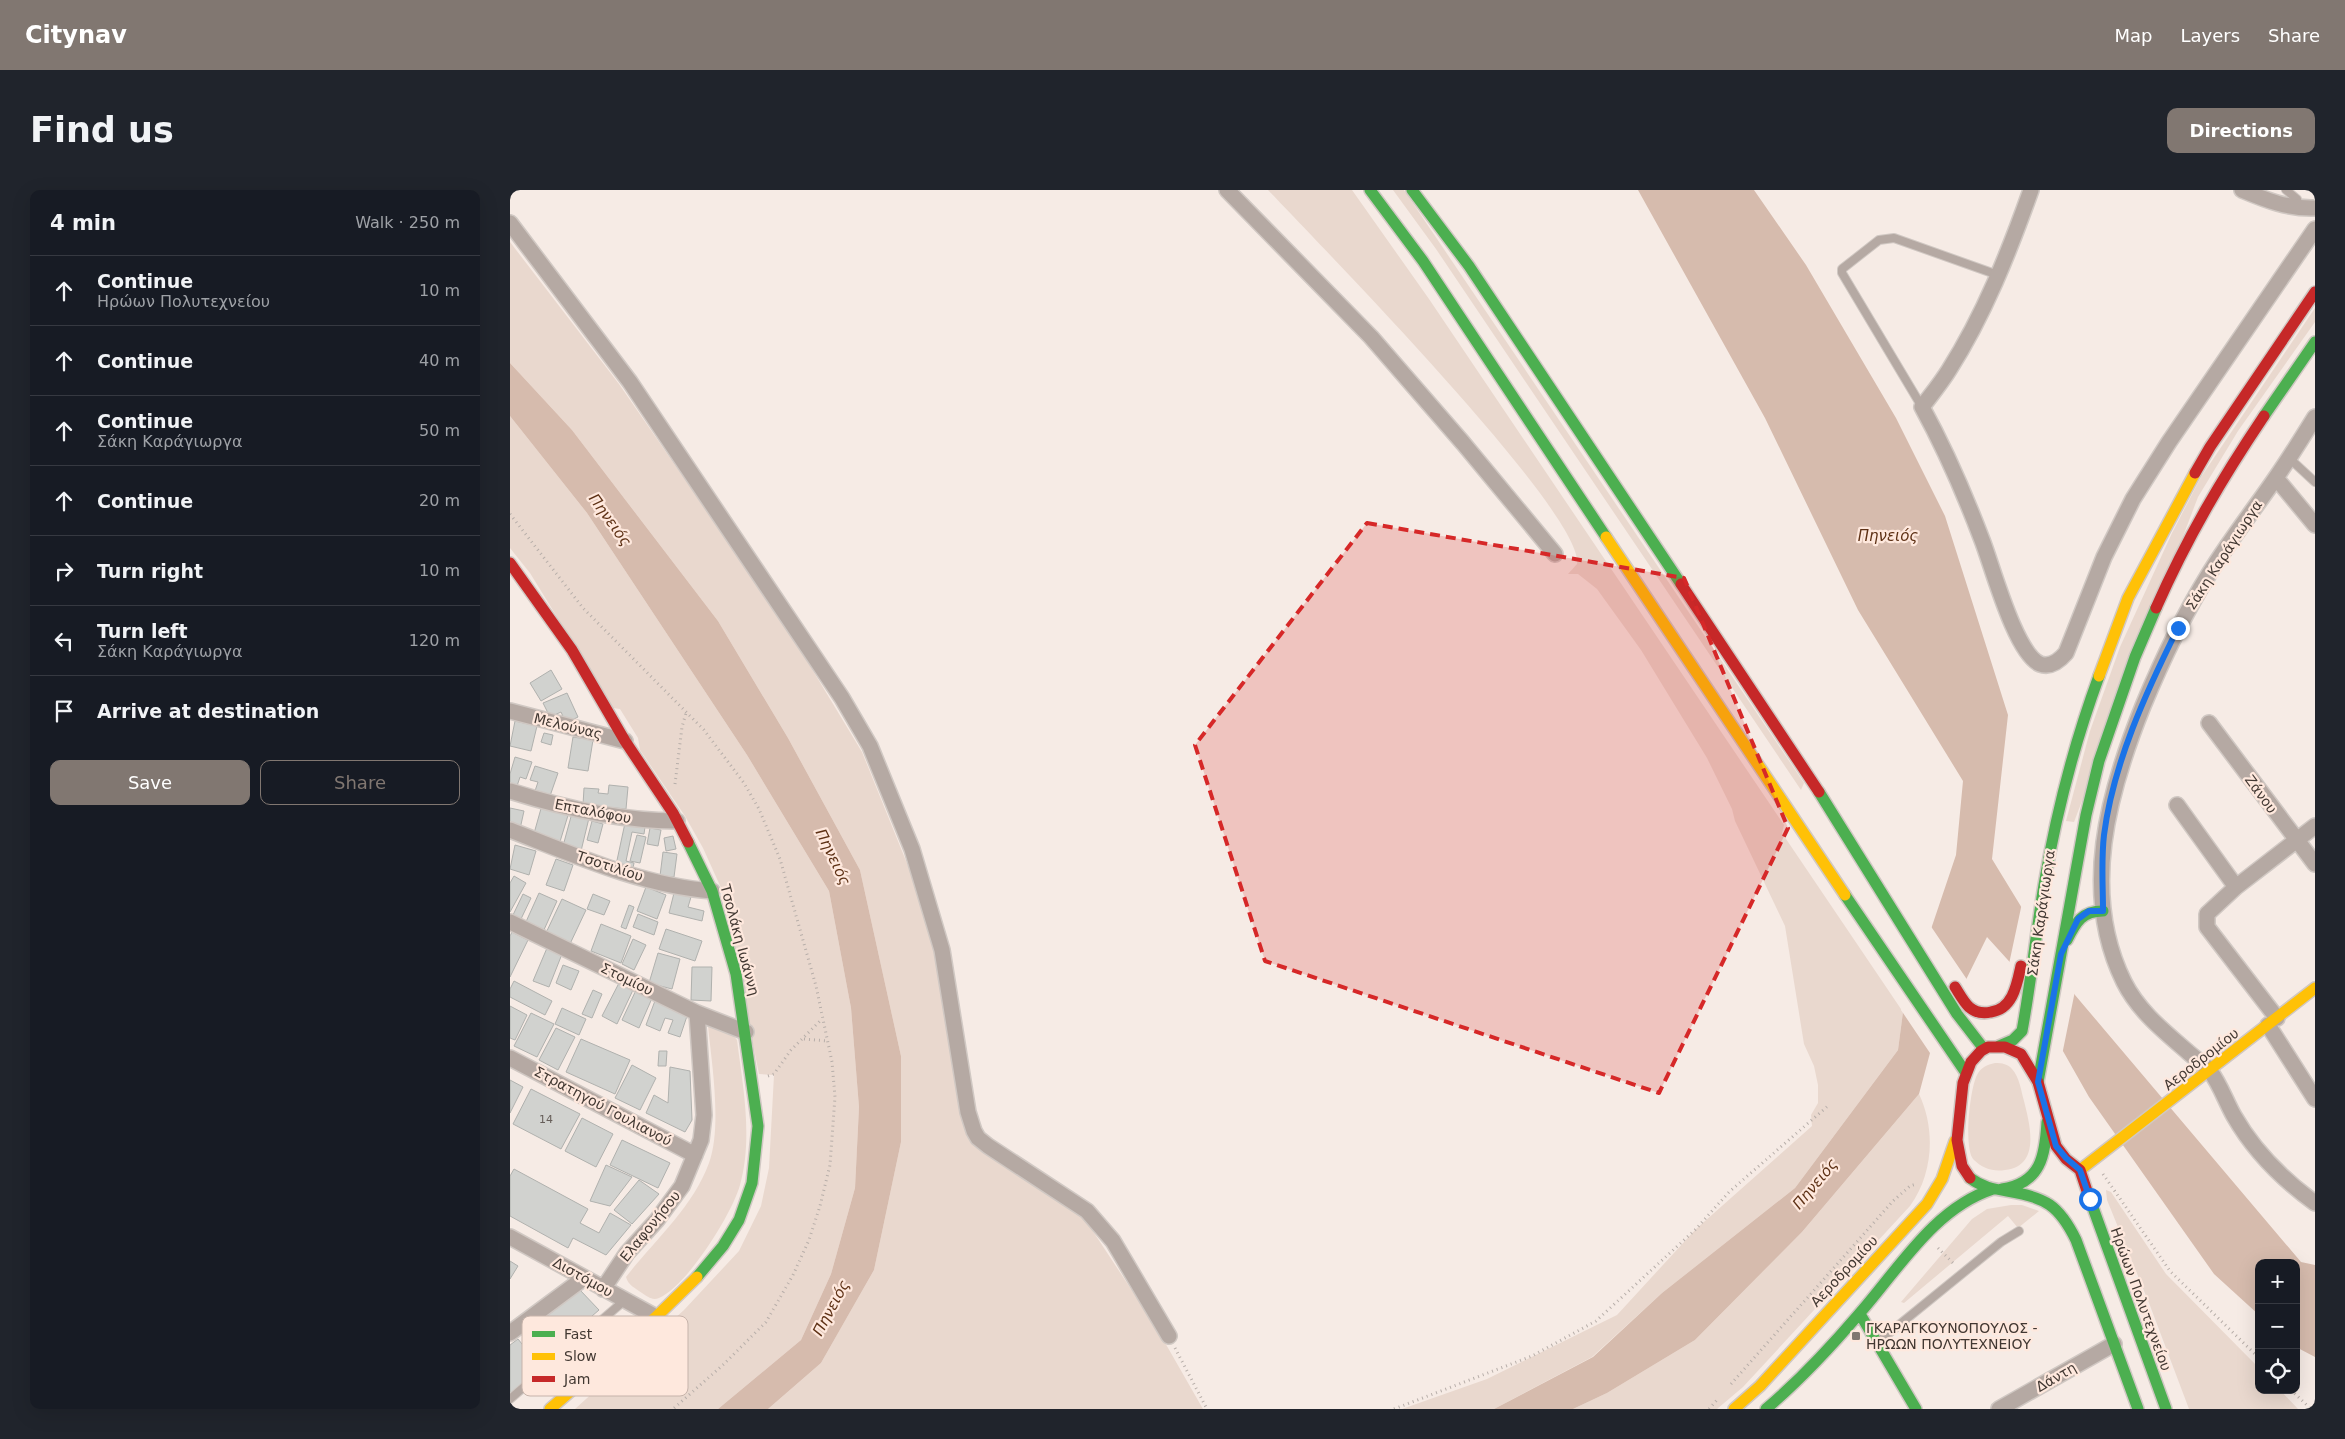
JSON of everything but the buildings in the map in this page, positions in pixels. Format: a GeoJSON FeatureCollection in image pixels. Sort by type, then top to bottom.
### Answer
{"type":"FeatureCollection","features":[{"type":"Feature","properties":{"kind":"main road"},"geometry":{"type":"LineString","coordinates":[[1370,190],[1423,260],[1789,812],[1966,1073]]}},
{"type":"Feature","properties":{"kind":"main road"},"geometry":{"type":"LineString","coordinates":[[1412,190],[1469,266],[1807,772],[1961,1018],[1984,1049]]}},
{"type":"Feature","properties":{"kind":"main road","name":"Σάκη Καράγιωργα"},"geometry":{"type":"LineString","coordinates":[[1999,1046],[2013,1040],[2022,1032],[2032,976],[2044,886],[2058,812],[2072,756],[2096,683],[2128,598],[2177,503],[2210,447],[2315,292]]}},
{"type":"Feature","properties":{"kind":"main road","name":"Σάκη Καράγιωργα"},"geometry":{"type":"LineString","coordinates":[[2038,1082],[2061,954],[2069,928],[2086,815],[2099,761],[2122,690],[2154,608],[2179,556],[2226,472],[2315,342]]}},
{"type":"Feature","properties":{"kind":"main road","name":"Τσολάκη Ιωάννη"},"geometry":{"type":"LineString","coordinates":[[511,567],[572,650],[625,741],[677,821],[712,891],[736,974],[753,1080],[758,1126],[752,1183],[735,1228],[717,1254],[689,1286],[657,1316]]}},
{"type":"Feature","properties":{"kind":"main road"},"geometry":{"type":"LineString","coordinates":[[2069,928],[2085,913],[2092,910],[2103,911]]}},
{"type":"Feature","properties":{"kind":"main road"},"geometry":{"type":"LineString","coordinates":[[1930,969],[1949,981],[1970,1007],[1980,1013],[1990,1014],[2001,1011],[2016,989],[2025,950],[2038,929]]}},
{"type":"Feature","properties":{"kind":"main road","name":"Αεροδρομίου"},"geometry":{"type":"LineString","coordinates":[[2080,1170],[2315,988]]}},
{"type":"Feature","properties":{"kind":"main road"},"geometry":{"type":"LineString","coordinates":[[2076,1193],[2080,1182],[2080,1170],[2060,1151],[2047,1116],[2038,1082],[2021,1054],[1999,1046],[1984,1049],[1975,1058],[1966,1073],[1961,1091],[1955,1140],[1960,1162],[1964,1171],[1980,1185],[2024,1194],[2047,1204],[2062,1214],[2076,1240],[2138,1409]]}},
{"type":"Feature","properties":{"kind":"main road"},"geometry":{"type":"LineString","coordinates":[[1766,1409],[1781,1403],[1926,1236],[1940,1223],[1972,1196],[2022,1185],[2032,1176],[2042,1154],[2047,1116]]}},
{"type":"Feature","properties":{"kind":"main road","name":"Αεροδρομίου"},"geometry":{"type":"LineString","coordinates":[[1734,1409],[1760,1386],[1927,1204],[1942,1179],[1955,1140]]}},
{"type":"Feature","properties":{"kind":"main road","name":"Ηρώων Πολυτεχνείου"},"geometry":{"type":"LineString","coordinates":[[2080,1170],[2099,1230],[2166,1409]]}},
{"type":"Feature","properties":{"kind":"main road"},"geometry":{"type":"LineString","coordinates":[[2047,1204],[2064,1201]]}},
{"type":"Feature","properties":{"kind":"main road"},"geometry":{"type":"LineString","coordinates":[[1860,1314],[1916,1409]]}},
{"type":"Feature","properties":{"kind":"main road","name":"Τσολάκη Ιωάννη"},"geometry":{"type":"LineString","coordinates":[[550,1409],[565,1396]]}},
{"type":"Feature","properties":{"kind":"street"},"geometry":{"type":"LineString","coordinates":[[1227,190],[1371,337],[1469,450],[1555,554]]}},
{"type":"Feature","properties":{"kind":"street"},"geometry":{"type":"LineString","coordinates":[[2031,190],[1998,275],[1949,370],[1922,407],[1982,541],[1998,591],[2012,622],[2031,656],[2040,664],[2049,665],[2059,661],[2066,653],[2104,557],[2133,499],[2174,434],[2315,230]]}},
{"type":"Feature","properties":{"kind":"street"},"geometry":{"type":"LineString","coordinates":[[2242,190],[2274,203],[2299,209],[2315,208]]}},
{"type":"Feature","properties":{"kind":"street"},"geometry":{"type":"LineString","coordinates":[[510,223],[630,382],[842,698],[870,746],[912,849],[942,950],[968,1112],[978,1138],[1087,1211],[1113,1241],[1169,1336]]}},
{"type":"Feature","properties":{"kind":"street","name":"Σάκη Καράγιωργα"},"geometry":{"type":"LineString","coordinates":[[2315,417],[2276,478],[2236,533],[2190,606],[2159,669],[2120,768],[2108,813],[2102,863],[2103,911],[2116,962],[2129,991],[2155,1023],[2208,1072],[2259,1153],[2282,1176],[2315,1203]]}},
{"type":"Feature","properties":{"kind":"street"},"geometry":{"type":"LineString","coordinates":[[2276,478],[2315,525]]}},
{"type":"Feature","properties":{"kind":"street","name":"Μελούνας"},"geometry":{"type":"LineString","coordinates":[[510,711],[625,741]]}},
{"type":"Feature","properties":{"kind":"street","name":"Ζάνου"},"geometry":{"type":"LineString","coordinates":[[2209,722],[2295,840],[2315,864]]}},
{"type":"Feature","properties":{"kind":"street","name":"Επταλόφου"},"geometry":{"type":"LineString","coordinates":[[510,791],[639,820],[677,821]]}},
{"type":"Feature","properties":{"kind":"street"},"geometry":{"type":"LineString","coordinates":[[2177,805],[2236,887]]}},
{"type":"Feature","properties":{"kind":"street"},"geometry":{"type":"LineString","coordinates":[[2315,826],[2211,907],[2206,921],[2207,927],[2273,1022],[2315,1099]]}},
{"type":"Feature","properties":{"kind":"street","name":"Τσοτιλίου"},"geometry":{"type":"LineString","coordinates":[[510,830],[566,852],[639,876],[689,889],[712,891]]}},
{"type":"Feature","properties":{"kind":"street","name":"Στομίου"},"geometry":{"type":"LineString","coordinates":[[510,922],[697,1013],[746,1032]]}},
{"type":"Feature","properties":{"kind":"street","name":"Ελαφονήσου"},"geometry":{"type":"LineString","coordinates":[[603,1288],[627,1253],[674,1198],[696,1155],[703,1132],[704,1115],[697,1013]]}},
{"type":"Feature","properties":{"kind":"street","name":"Στρατηγού Γουλιανού"},"geometry":{"type":"LineString","coordinates":[[510,1058],[696,1155]]}},
{"type":"Feature","properties":{"kind":"street","name":"Διστόμου"},"geometry":{"type":"LineString","coordinates":[[510,1237],[654,1316]]}},
{"type":"Feature","properties":{"kind":"street"},"geometry":{"type":"LineString","coordinates":[[533,1316],[584,1278]]}},
{"type":"Feature","properties":{"kind":"street"},"geometry":{"type":"LineString","coordinates":[[510,1333],[522,1324]]}},
{"type":"Feature","properties":{"kind":"street","name":"Δάντη"},"geometry":{"type":"LineString","coordinates":[[1999,1409],[2114,1344]]}},
{"type":"Feature","properties":{"kind":"lane"},"geometry":{"type":"LineString","coordinates":[[2286,190],[2297,199],[2299,209]]}},
{"type":"Feature","properties":{"kind":"lane"},"geometry":{"type":"LineString","coordinates":[[1922,407],[1842,273],[1842,269],[1879,240],[1894,238],[1998,275]]}},
{"type":"Feature","properties":{"kind":"lane"},"geometry":{"type":"LineString","coordinates":[[2289,458],[2315,482]]}},
{"type":"Feature","properties":{"kind":"lane"},"geometry":{"type":"LineString","coordinates":[[1878,1342],[2001,1242],[2019,1231]]}},
{"type":"Feature","properties":{"kind":"lane"},"geometry":{"type":"LineString","coordinates":[[606,1316],[625,1300]]}},
{"type":"Feature","properties":{"kind":"lane"},"geometry":{"type":"LineString","coordinates":[[510,1399],[522,1389]]}},
{"type":"Feature","properties":{"kind":"path"},"geometry":{"type":"LineString","coordinates":[[675,786],[682,727],[686,713]]}},
{"type":"Feature","properties":{"kind":"path"},"geometry":{"type":"LineString","coordinates":[[753,1080],[774,1074],[791,1050],[822,1019]]}},
{"type":"Feature","properties":{"kind":"path"},"geometry":{"type":"LineString","coordinates":[[803,1039],[828,1041]]}},
{"type":"Feature","properties":{"kind":"path"},"geometry":{"type":"LineString","coordinates":[[1394,1409],[1532,1356],[1596,1321],[1696,1229],[1729,1192],[1829,1105]]}},
{"type":"Feature","properties":{"kind":"path"},"geometry":{"type":"LineString","coordinates":[[1729,1387],[1893,1201],[1910,1186],[1924,1182]]}},
{"type":"Feature","properties":{"kind":"path"},"geometry":{"type":"LineString","coordinates":[[2119,1198],[2170,1271],[2255,1354]]}},
{"type":"Feature","properties":{"kind":"path"},"geometry":{"type":"LineString","coordinates":[[1934,1256],[1946,1243]]}},
{"type":"Feature","properties":{"kind":"path"},"geometry":{"type":"LineString","coordinates":[[1951,1273],[1958,1268]]}},
{"type":"Feature","properties":{"kind":"path"},"geometry":{"type":"LineString","coordinates":[[1169,1336],[1207,1409]]}},
{"type":"Feature","properties":{"kind":"path"},"geometry":{"type":"LineString","coordinates":[[1709,1409],[1722,1394]]}},
{"type":"Feature","properties":{"kind":"path"},"geometry":{"type":"LineString","coordinates":[[2295,1394],[2311,1409]]}},
{"type":"Feature","properties":{"kind":"highlighted area"},"geometry":{"type":"Polygon","coordinates":[[[1367,523],[1684,578],[1788,828],[1659,1093],[1265,961],[1195,745],[1367,523]]]}},
{"type":"Feature","properties":{"kind":"shaded area"},"geometry":{"type":"Polygon","coordinates":[[[1268,190],[1352,190],[1429,299],[1784,825],[1782,833],[1903,1012],[1898,1050],[1795,1188],[1662,1293],[1592,1357],[1494,1409],[1402,1409],[1487,1379],[1617,1315],[1696,1229],[1812,1126],[1811,1115],[1818,1103],[1818,1085],[1814,1066],[1804,1044],[1785,926],[1707,758],[1641,650],[1597,589],[1578,574],[1568,574],[1577,564],[1568,536],[1539,492],[1495,437],[1389,317],[1268,190]]]}},
{"type":"Feature","properties":{"kind":"shaded area"},"geometry":{"type":"Polygon","coordinates":[[[1393,190],[1404,190],[1804,783],[1801,790],[1436,249],[1393,190]]]}},
{"type":"Feature","properties":{"kind":"shaded area"},"geometry":{"type":"Polygon","coordinates":[[[510,242],[619,384],[742,562],[792,636],[862,752],[942,950],[976,1134],[1075,1204],[1156,1327],[1203,1409],[768,1409],[821,1363],[874,1270],[901,1142],[901,1056],[860,870],[788,738],[718,621],[572,430],[510,363],[510,242]]]}},
{"type":"Feature","properties":{"kind":"shaded area"},"geometry":{"type":"Polygon","coordinates":[[[2315,308],[2315,322],[2238,431],[2198,497],[2074,822],[2066,821],[2090,731],[2120,647],[2172,533],[2201,477],[2315,308]]]}},
{"type":"Feature","properties":{"kind":"shaded area"},"geometry":{"type":"Polygon","coordinates":[[[510,416],[587,513],[747,755],[829,891],[851,1008],[859,1107],[855,1188],[831,1274],[801,1340],[718,1409],[575,1409],[589,1396],[688,1396],[688,1316],[677,1316],[739,1251],[761,1206],[769,1168],[774,1075],[759,1074],[722,890],[703,848],[685,816],[640,750],[638,738],[620,709],[613,708],[530,573],[510,548],[510,416]]]}},
{"type":"Feature","properties":{"kind":"shaded area"},"geometry":{"type":"Polygon","coordinates":[[[708,1026],[724,1030],[737,1040],[746,1112],[744,1167],[735,1198],[707,1248],[695,1265],[670,1291],[659,1298],[652,1299],[632,1286],[626,1277],[683,1209],[702,1179],[709,1163],[715,1132],[715,1096],[708,1026]]]}},
{"type":"Feature","properties":{"kind":"shaded area"},"geometry":{"type":"Polygon","coordinates":[[[1995,1063],[2009,1066],[2017,1076],[2029,1121],[2030,1143],[2028,1153],[2024,1161],[2016,1167],[2005,1170],[1988,1169],[1977,1163],[1971,1154],[1969,1144],[1970,1105],[1974,1082],[1982,1068],[1995,1063]]]}},
{"type":"Feature","properties":{"kind":"shaded area"},"geometry":{"type":"Polygon","coordinates":[[[1919,1094],[1928,1122],[1930,1152],[1924,1180],[1918,1193],[1910,1206],[1743,1387],[1717,1409],[1573,1409],[1607,1393],[1695,1340],[1802,1232],[1919,1094]]]}},
{"type":"Feature","properties":{"kind":"shaded area"},"geometry":{"type":"Polygon","coordinates":[[[2106,1190],[2111,1192],[2166,1274],[2255,1364],[2255,1394],[2284,1394],[2298,1409],[2189,1409],[2107,1200],[2106,1190]]]}},
{"type":"Feature","properties":{"kind":"shaded area"},"geometry":{"type":"Polygon","coordinates":[[[2022,1205],[2039,1211],[2018,1228],[2008,1216],[1904,1303],[1901,1302],[1972,1219],[1987,1209],[2022,1205]]]}},
{"type":"Feature","properties":{"kind":"water","name":"Πηνειός"},"geometry":{"type":"Polygon","coordinates":[[[1638,190],[1754,190],[1806,265],[1896,418],[1945,516],[2008,715],[1992,859],[2075,995],[2298,1259],[2255,1259],[2255,1311],[2214,1274],[2089,1097],[2017,970],[1987,937],[1930,1053],[1919,1094],[1802,1232],[1695,1340],[1607,1393],[1573,1409],[1494,1409],[1593,1357],[1662,1293],[1795,1188],[1898,1050],[1903,1012],[1956,855],[1963,781],[1858,610],[1765,418],[1638,190]]]}},
{"type":"Feature","properties":{"kind":"water","name":"Πηνειός"},"geometry":{"type":"Polygon","coordinates":[[[510,363],[572,430],[718,621],[788,738],[860,870],[901,1056],[901,1142],[874,1270],[821,1363],[768,1409],[718,1409],[801,1340],[831,1274],[855,1188],[859,1107],[851,1008],[829,891],[747,755],[587,513],[510,416],[510,363]]]}},
{"type":"Feature","properties":{"kind":"water","name":"Πηνειός"},"geometry":{"type":"Polygon","coordinates":[[[2300,1261],[2315,1265],[2315,1357],[2300,1349],[2300,1261]]]}},
{"type":"Feature","properties":{"kind":"pier"},"geometry":{"type":"Polygon","coordinates":[[[2022,903],[2075,991],[2062,1055],[2015,971],[2009,964],[2022,903]]]}},
{"type":"Feature","properties":{"kind":"pier"},"geometry":{"type":"Polygon","coordinates":[[[1930,925],[1968,981],[1932,1056],[1901,1010],[1930,925]]]}},
{"type":"Feature","properties":{"kind":"traffic: fast"},"geometry":{"type":"LineString","coordinates":[[1370,190],[1423,261],[1606,537]]}},
{"type":"Feature","properties":{"kind":"traffic: fast"},"geometry":{"type":"LineString","coordinates":[[1412,190],[1469,266],[1681,584]]}},
{"type":"Feature","properties":{"kind":"traffic: fast"},"geometry":{"type":"LineString","coordinates":[[2264,416],[2315,342]]}},
{"type":"Feature","properties":{"kind":"traffic: fast"},"geometry":{"type":"LineString","coordinates":[[2038,1082],[2086,815],[2099,761],[2135,657],[2156,608]]}},
{"type":"Feature","properties":{"kind":"traffic: fast"},"geometry":{"type":"LineString","coordinates":[[1999,1046],[2013,1040],[2022,1031],[2054,832],[2074,753],[2099,676]]}},
{"type":"Feature","properties":{"kind":"traffic: fast"},"geometry":{"type":"LineString","coordinates":[[1819,792],[1957,1014],[1984,1049]]}},
{"type":"Feature","properties":{"kind":"traffic: fast"},"geometry":{"type":"LineString","coordinates":[[688,842],[712,891],[736,974],[758,1126],[752,1183],[739,1220],[723,1246],[697,1277]]}},
{"type":"Feature","properties":{"kind":"traffic: fast"},"geometry":{"type":"LineString","coordinates":[[1845,895],[1966,1073]]}},
{"type":"Feature","properties":{"kind":"traffic: fast"},"geometry":{"type":"LineString","coordinates":[[2067,940],[2080,919],[2090,913],[2103,911]]}},
{"type":"Feature","properties":{"kind":"traffic: fast"},"geometry":{"type":"LineString","coordinates":[[2002,1189],[2015,1186],[2033,1174],[2042,1157],[2045,1146],[2047,1122]]}},
{"type":"Feature","properties":{"kind":"traffic: fast"},"geometry":{"type":"LineString","coordinates":[[1970,1178],[1988,1187],[2020,1193],[2041,1200],[2057,1211],[2063,1218],[2076,1240],[2138,1409]]}},
{"type":"Feature","properties":{"kind":"traffic: fast"},"geometry":{"type":"LineString","coordinates":[[1766,1409],[1791,1387],[1826,1351],[1935,1225],[1953,1210],[1972,1198],[1993,1189]]}},
{"type":"Feature","properties":{"kind":"traffic: fast"},"geometry":{"type":"LineString","coordinates":[[2088,1194],[2166,1409]]}},
{"type":"Feature","properties":{"kind":"traffic: fast"},"geometry":{"type":"LineString","coordinates":[[1860,1314],[1916,1409]]}},
{"type":"Feature","properties":{"kind":"traffic: slow"},"geometry":{"type":"LineString","coordinates":[[2099,676],[2128,598],[2195,473]]}},
{"type":"Feature","properties":{"kind":"traffic: slow"},"geometry":{"type":"LineString","coordinates":[[1606,537],[1845,895]]}},
{"type":"Feature","properties":{"kind":"traffic: slow"},"geometry":{"type":"LineString","coordinates":[[2080,1170],[2315,988]]}},
{"type":"Feature","properties":{"kind":"traffic: slow"},"geometry":{"type":"LineString","coordinates":[[1734,1409],[1760,1386],[1927,1204],[1942,1179],[1955,1141]]}},
{"type":"Feature","properties":{"kind":"traffic: slow"},"geometry":{"type":"LineString","coordinates":[[657,1316],[697,1277]]}},
{"type":"Feature","properties":{"kind":"traffic: slow"},"geometry":{"type":"LineString","coordinates":[[550,1409],[565,1396]]}},
{"type":"Feature","properties":{"kind":"traffic: jam"},"geometry":{"type":"LineString","coordinates":[[2195,473],[2210,447],[2315,292]]}},
{"type":"Feature","properties":{"kind":"traffic: jam"},"geometry":{"type":"LineString","coordinates":[[2156,608],[2180,557],[2206,510],[2233,463],[2264,416]]}},
{"type":"Feature","properties":{"kind":"traffic: jam"},"geometry":{"type":"LineString","coordinates":[[510,563],[572,650],[625,741],[673,813],[688,842]]}},
{"type":"Feature","properties":{"kind":"traffic: jam"},"geometry":{"type":"LineString","coordinates":[[1681,584],[1819,792]]}},
{"type":"Feature","properties":{"kind":"traffic: jam"},"geometry":{"type":"LineString","coordinates":[[1955,987],[1967,1005],[1974,1010],[1985,1013],[1998,1010],[2013,995],[2021,966]]}},
{"type":"Feature","properties":{"kind":"traffic: jam"},"geometry":{"type":"LineString","coordinates":[[1970,1178],[1962,1166],[1957,1140],[1963,1083],[1971,1062],[1981,1051],[1988,1047],[2005,1047],[2021,1054],[2038,1082],[2056,1146],[2066,1159],[2080,1170],[2088,1194]]}},
{"type":"Feature","properties":{"kind":"place","name":"ΓΚΑΡΑΓΚΟΥΝΟΠΟΥΛΟΣ - ΗΡΩΩΝ ΠΟΛΥΤΕΧΝΕΙΟΥ"},"geometry":{"type":"Point","coordinates":[1856,1336]}},
{"type":"Feature","properties":{"kind":"route"},"geometry":{"type":"LineString","coordinates":[[2090,1199],[2080,1170],[2056,1146],[2038,1082],[2061,954],[2078,919],[2092,910],[2103,911],[2102,863],[2104,836],[2112,793],[2136,724],[2178,628]]}}]}
